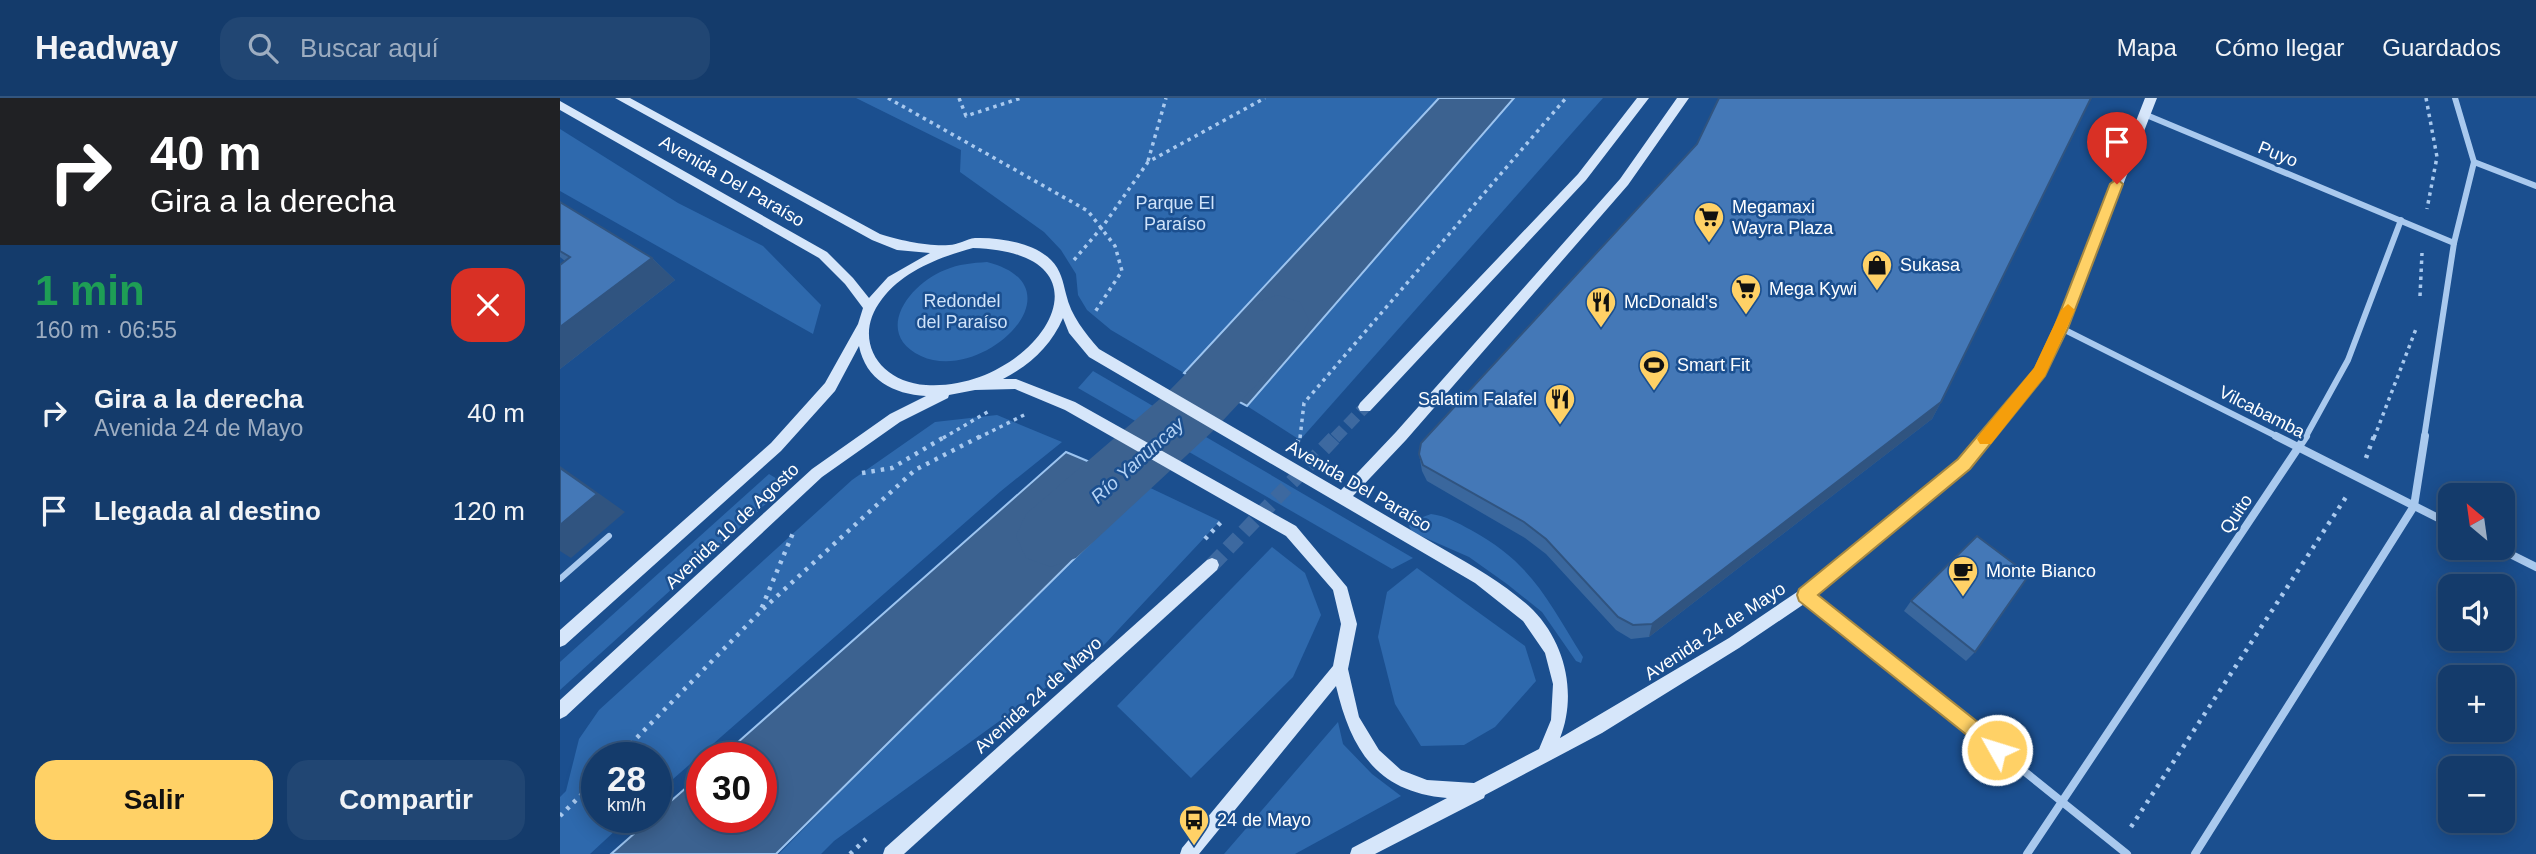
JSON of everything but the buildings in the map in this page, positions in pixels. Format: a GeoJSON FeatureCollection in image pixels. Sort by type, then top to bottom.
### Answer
{"type":"FeatureCollection","features":[{"type":"Feature","properties":{"kind":"main road","name":"Avenida Del Paraíso"},"geometry":{"type":"LineString","coordinates":[[621,98],[876,237],[897,245],[944,249]]}},
{"type":"Feature","properties":{"kind":"main road"},"geometry":{"type":"LineString","coordinates":[[1365,407],[1582,177],[1643,98]]}},
{"type":"Feature","properties":{"kind":"main road"},"geometry":{"type":"LineString","coordinates":[[1342,498],[1401,436],[1624,182],[1683,98]]}},
{"type":"Feature","properties":{"kind":"main road","name":"Avenida 24 de Mayo"},"geometry":{"type":"LineString","coordinates":[[1359,854],[1479,792],[1651,695],[1805,595],[1964,464],[2040,372],[2061,328],[2151,98]]}},
{"type":"Feature","properties":{"kind":"main road","name":"Avenida Del Paraíso"},"geometry":{"type":"LineString","coordinates":[[560,106],[823,256],[849,281],[868,314]]}},
{"type":"Feature","properties":{"kind":"main road"},"geometry":{"type":"LineString","coordinates":[[977,385],[1000,376],[1038,347],[1055,321],[1060,296],[1058,280],[1045,262],[1026,249],[1001,243],[973,243],[944,249],[900,273],[883,290],[868,314],[863,340],[868,358],[879,374],[898,385],[920,391],[1016,384],[1070,406],[1291,531],[1340,587],[1349,624],[1340,669],[1352,720],[1373,756],[1396,776],[1427,788],[1479,792]]}},
{"type":"Feature","properties":{"kind":"main road","name":"Avenida Del Paraíso"},"geometry":{"type":"LineString","coordinates":[[1060,296],[1074,329],[1094,353],[1480,578],[1528,616],[1552,650],[1561,684],[1559,720],[1544,756]]}},
{"type":"Feature","properties":{"kind":"main road","name":"Avenida 10 de Agosto"},"geometry":{"type":"LineString","coordinates":[[560,640],[776,447],[830,387],[868,314]]}},
{"type":"Feature","properties":{"kind":"main road","name":"Avenida 10 de Agosto"},"geometry":{"type":"LineString","coordinates":[[560,711],[817,473],[895,418],[947,391]]}},
{"type":"Feature","properties":{"kind":"main road","name":"Avenida 24 de Mayo"},"geometry":{"type":"LineString","coordinates":[[891,854],[1212,565]]}},
{"type":"Feature","properties":{"kind":"main road"},"geometry":{"type":"LineString","coordinates":[[1188,854],[1340,669]]}},
{"type":"Feature","properties":{"kind":"street"},"geometry":{"type":"LineString","coordinates":[[2195,854],[2414,506],[2454,243],[2474,162],[2455,98]]}},
{"type":"Feature","properties":{"kind":"street","name":"Puyo"},"geometry":{"type":"LineString","coordinates":[[2144,114],[2401,220]]}},
{"type":"Feature","properties":{"kind":"street"},"geometry":{"type":"LineString","coordinates":[[2474,162],[2536,186]]}},
{"type":"Feature","properties":{"kind":"street"},"geometry":{"type":"LineString","coordinates":[[2401,220],[2454,243]]}},
{"type":"Feature","properties":{"kind":"street","name":"Quito"},"geometry":{"type":"LineString","coordinates":[[2027,854],[2299,449],[2348,360],[2401,220]]}},
{"type":"Feature","properties":{"kind":"street","name":"Vilcabamba"},"geometry":{"type":"LineString","coordinates":[[2061,328],[2438,518]]}},
{"type":"Feature","properties":{"kind":"street"},"geometry":{"type":"LineString","coordinates":[[2515,556],[2536,567]]}},
{"type":"Feature","properties":{"kind":"street"},"geometry":{"type":"LineString","coordinates":[[1805,595],[2127,854]]}},
{"type":"Feature","properties":{"kind":"lane"},"geometry":{"type":"LineString","coordinates":[[560,579],[609,536]]}},
{"type":"Feature","properties":{"kind":"path"},"geometry":{"type":"LineString","coordinates":[[888,98],[1088,212],[1103,226],[1122,263],[1122,271],[1079,335]]}},
{"type":"Feature","properties":{"kind":"path"},"geometry":{"type":"LineString","coordinates":[[959,98],[965,116],[1021,98]]}},
{"type":"Feature","properties":{"kind":"path"},"geometry":{"type":"LineString","coordinates":[[1058,280],[1103,226],[1148,162],[1166,98]]}},
{"type":"Feature","properties":{"kind":"path"},"geometry":{"type":"LineString","coordinates":[[1148,162],[1265,98]]}},
{"type":"Feature","properties":{"kind":"path"},"geometry":{"type":"LineString","coordinates":[[1300,440],[1304,403],[1566,98]]}},
{"type":"Feature","properties":{"kind":"path"},"geometry":{"type":"LineString","coordinates":[[2420,308],[2424,230],[2437,157],[2426,98]]}},
{"type":"Feature","properties":{"kind":"path"},"geometry":{"type":"LineString","coordinates":[[2118,847],[2358,478],[2419,321]]}},
{"type":"Feature","properties":{"kind":"path"},"geometry":{"type":"LineString","coordinates":[[817,473],[839,477],[892,468],[1028,389]]}},
{"type":"Feature","properties":{"kind":"path"},"geometry":{"type":"LineString","coordinates":[[633,742],[760,612],[915,470],[1023,416],[1048,398]]}},
{"type":"Feature","properties":{"kind":"path"},"geometry":{"type":"LineString","coordinates":[[760,612],[794,531]]}},
{"type":"Feature","properties":{"kind":"path"},"geometry":{"type":"LineString","coordinates":[[560,816],[581,795]]}},
{"type":"Feature","properties":{"kind":"green space","name":"Parque El Paraíso"},"geometry":{"type":"Polygon","coordinates":[[[856,98],[1439,98],[1184,373],[1111,330],[1087,310],[1078,295],[1076,274],[1061,250],[1044,232],[960,172],[961,150],[856,98]]]}},
{"type":"Feature","properties":{"kind":"green space"},"geometry":{"type":"Polygon","coordinates":[[[1514,98],[1603,98],[1300,440],[1247,406],[1514,98]]]}},
{"type":"Feature","properties":{"kind":"green space"},"geometry":{"type":"Polygon","coordinates":[[[560,129],[678,203],[763,246],[821,305],[813,334],[560,191],[560,129]]]}},
{"type":"Feature","properties":{"kind":"green space","name":"Redondel del Paraíso"},"geometry":{"type":"Polygon","coordinates":[[[987,262],[1015,274],[1027,291],[1025,310],[1014,329],[995,346],[971,357],[945,361],[921,356],[907,346],[899,335],[898,322],[909,297],[932,276],[950,268],[987,262]]]}},
{"type":"Feature","properties":{"kind":"green space"},"geometry":{"type":"Polygon","coordinates":[[[1093,371],[1413,558],[1392,569],[1078,388],[1093,371]]]}},
{"type":"Feature","properties":{"kind":"green space"},"geometry":{"type":"Polygon","coordinates":[[[997,415],[1062,442],[1001,491],[715,742],[686,742],[686,768],[672,780],[672,742],[581,742],[581,833],[613,833],[590,854],[560,854],[560,797],[566,791],[579,739],[599,710],[852,480],[935,422],[997,415]]]}},
{"type":"Feature","properties":{"kind":"green space"},"geometry":{"type":"Polygon","coordinates":[[[769,474],[787,485],[560,690],[560,662],[769,474]]]}},
{"type":"Feature","properties":{"kind":"green space"},"geometry":{"type":"Polygon","coordinates":[[[1142,484],[1220,521],[1103,646],[834,841],[821,854],[779,854],[1142,484]]]}},
{"type":"Feature","properties":{"kind":"green space"},"geometry":{"type":"Polygon","coordinates":[[[1431,514],[1447,518],[1471,530],[1492,543],[1524,570],[1548,601],[1583,657],[1581,663],[1576,661],[1542,612],[1507,584],[1469,557],[1412,532],[1409,526],[1412,521],[1431,514]]]}},
{"type":"Feature","properties":{"kind":"green space"},"geometry":{"type":"Polygon","coordinates":[[[1272,547],[1305,573],[1321,615],[1293,677],[1191,778],[1117,706],[1272,547]]]}},
{"type":"Feature","properties":{"kind":"green space"},"geometry":{"type":"Polygon","coordinates":[[[1417,568],[1525,646],[1536,681],[1495,727],[1464,745],[1421,746],[1395,704],[1378,637],[1387,592],[1417,568]]]}},
{"type":"Feature","properties":{"kind":"green space"},"geometry":{"type":"Polygon","coordinates":[[[1338,722],[1343,744],[1372,774],[1401,796],[1295,854],[1224,854],[1338,722]]]}},
{"type":"Feature","properties":{"kind":"shaded area"},"geometry":{"type":"Polygon","coordinates":[[[1439,98],[1514,98],[1247,406],[1184,373],[1439,98]]]}},
{"type":"Feature","properties":{"kind":"shaded area"},"geometry":{"type":"Polygon","coordinates":[[[1066,452],[1142,484],[1090,543],[776,854],[611,854],[635,833],[672,833],[672,800],[686,788],[686,833],[777,833],[777,742],[738,742],[1066,452]]]}},
{"type":"Feature","properties":{"kind":"waterway","name":"Río Yanuncay"},"geometry":{"type":"LineString","coordinates":[[1051,536],[1191,411],[1278,320]]}},
{"type":"Feature","properties":{"kind":"tunnel"},"geometry":{"type":"LineString","coordinates":[[1335,438],[1365,407]]}},
{"type":"Feature","properties":{"kind":"tunnel"},"geometry":{"type":"LineString","coordinates":[[1212,565],[1336,436]]}},
{"type":"Feature","properties":{"kind":"slow traffic"},"geometry":{"type":"LineString","coordinates":[[1985,439],[2040,372],[2068,310]]}},
{"type":"Feature","properties":{"kind":"place","name":"Megamaxi Wayra Plaza"},"geometry":{"type":"Point","coordinates":[1709,244]}},
{"type":"Feature","properties":{"kind":"place","name":"Sukasa"},"geometry":{"type":"Point","coordinates":[1877,292]}},
{"type":"Feature","properties":{"kind":"place","name":"Mega Kywi"},"geometry":{"type":"Point","coordinates":[1746,316]}},
{"type":"Feature","properties":{"kind":"place","name":"McDonald's"},"geometry":{"type":"Point","coordinates":[1601,329]}},
{"type":"Feature","properties":{"kind":"place","name":"Smart Fit"},"geometry":{"type":"Point","coordinates":[1654,392]}},
{"type":"Feature","properties":{"kind":"place","name":"Salatim Falafel"},"geometry":{"type":"Point","coordinates":[1560,426]}},
{"type":"Feature","properties":{"kind":"place","name":"Monte Bianco"},"geometry":{"type":"Point","coordinates":[1963,598]}},
{"type":"Feature","properties":{"kind":"place","name":"24 de Mayo"},"geometry":{"type":"Point","coordinates":[1194,847]}},
{"type":"Feature","properties":{"kind":"route"},"geometry":{"type":"LineString","coordinates":[[1997,750],[1805,595],[1964,464],[2040,372],[2061,328],[2117,184]]}}]}
